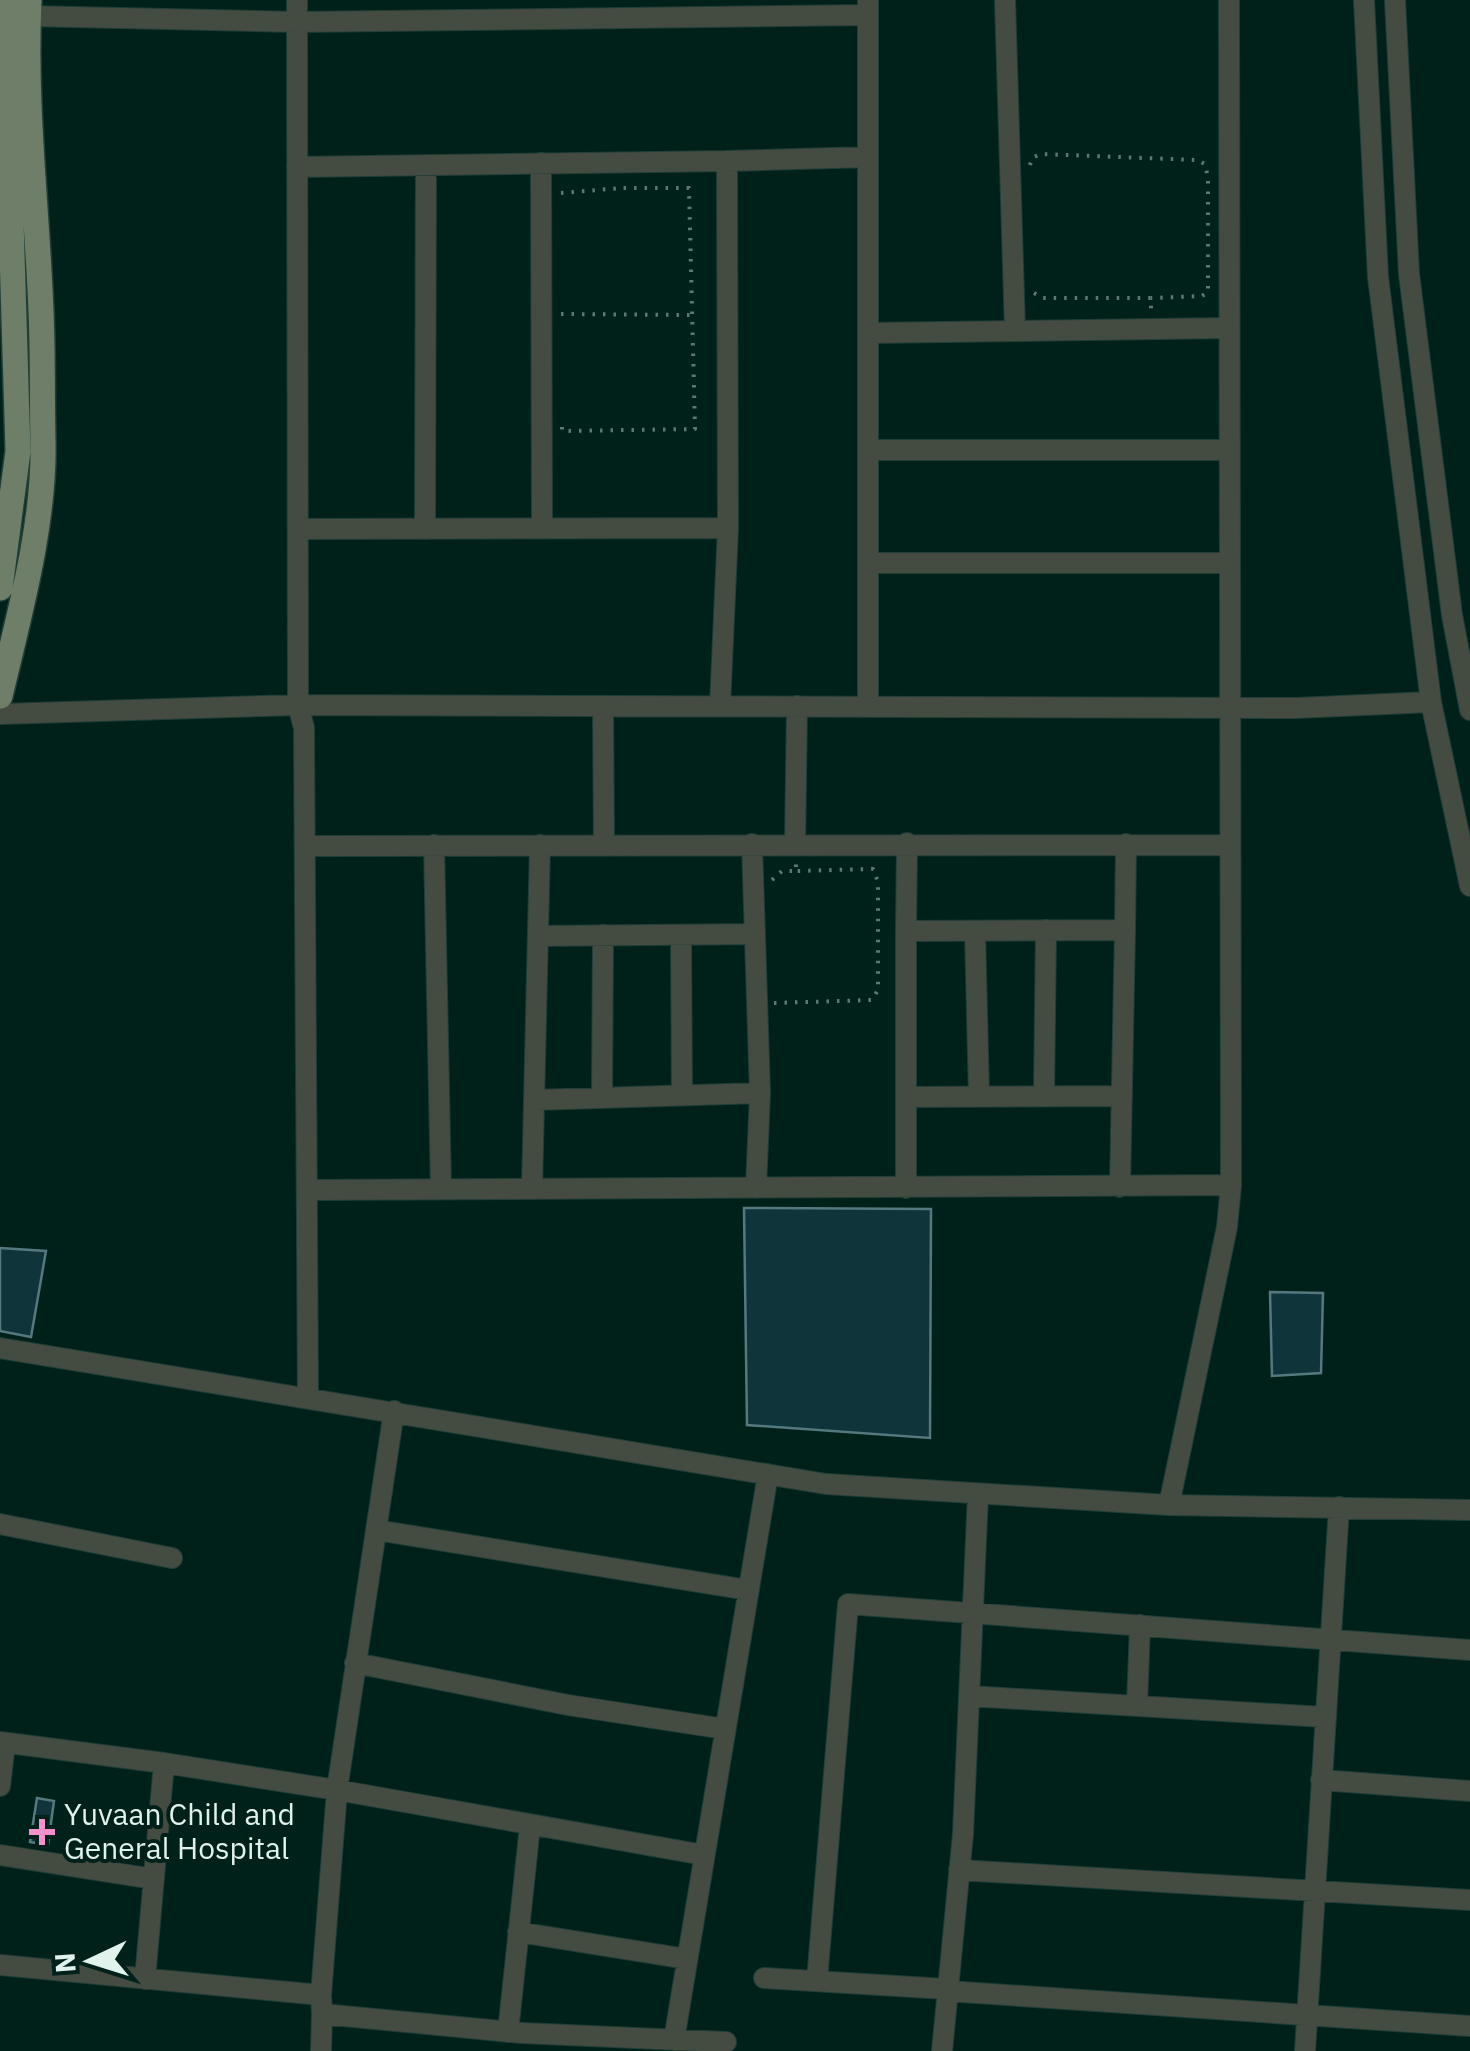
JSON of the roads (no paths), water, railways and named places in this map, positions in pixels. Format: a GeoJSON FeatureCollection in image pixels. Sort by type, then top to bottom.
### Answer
{"type":"FeatureCollection","features":[{"type":"Feature","properties":{"kind":"main road"},"geometry":{"type":"LineString","coordinates":[[0,588],[41,311],[15,205],[4,119],[22,5]]}},
{"type":"Feature","properties":{"kind":"main road"},"geometry":{"type":"LineString","coordinates":[[0,696],[38,505],[20,441],[7,250],[27,105],[22,5]]}},
{"type":"Feature","properties":{"kind":"street"},"geometry":{"type":"LineString","coordinates":[[1004,0],[1015,331]]}},
{"type":"Feature","properties":{"kind":"street"},"geometry":{"type":"LineString","coordinates":[[1170,1504],[1227,1228],[1231,1184],[1229,0]]}},
{"type":"Feature","properties":{"kind":"street"},"geometry":{"type":"LineString","coordinates":[[1364,0],[1378,277],[1431,702],[1470,886]]}},
{"type":"Feature","properties":{"kind":"street"},"geometry":{"type":"LineString","coordinates":[[1395,0],[1408,274],[1461,615],[1458,646],[1470,710]]}},
{"type":"Feature","properties":{"kind":"street"},"geometry":{"type":"LineString","coordinates":[[22,5],[297,11],[868,7],[868,706]]}},
{"type":"Feature","properties":{"kind":"street"},"geometry":{"type":"LineString","coordinates":[[297,11],[298,706],[304,728],[308,1397]]}},
{"type":"Feature","properties":{"kind":"street"},"geometry":{"type":"LineString","coordinates":[[297,167],[868,157]]}},
{"type":"Feature","properties":{"kind":"street"},"geometry":{"type":"LineString","coordinates":[[720,706],[728,528],[728,161]]}},
{"type":"Feature","properties":{"kind":"street"},"geometry":{"type":"LineString","coordinates":[[542,163],[542,528]]}},
{"type":"Feature","properties":{"kind":"street"},"geometry":{"type":"LineString","coordinates":[[425,528],[426,165]]}},
{"type":"Feature","properties":{"kind":"street"},"geometry":{"type":"LineString","coordinates":[[868,333],[1229,328]]}},
{"type":"Feature","properties":{"kind":"street"},"geometry":{"type":"LineString","coordinates":[[868,450],[1229,450]]}},
{"type":"Feature","properties":{"kind":"street"},"geometry":{"type":"LineString","coordinates":[[298,529],[728,528]]}},
{"type":"Feature","properties":{"kind":"street"},"geometry":{"type":"LineString","coordinates":[[868,563],[1229,564]]}},
{"type":"Feature","properties":{"kind":"street"},"geometry":{"type":"LineString","coordinates":[[1425,650],[1458,646]]}},
{"type":"Feature","properties":{"kind":"street"},"geometry":{"type":"LineString","coordinates":[[0,714],[298,706],[1229,708],[1431,702]]}},
{"type":"Feature","properties":{"kind":"street"},"geometry":{"type":"LineString","coordinates":[[795,844],[797,706]]}},
{"type":"Feature","properties":{"kind":"street"},"geometry":{"type":"LineString","coordinates":[[604,708],[604,844]]}},
{"type":"Feature","properties":{"kind":"street"},"geometry":{"type":"LineString","coordinates":[[906,1188],[907,843]]}},
{"type":"Feature","properties":{"kind":"street"},"geometry":{"type":"LineString","coordinates":[[752,844],[760,1093],[756,1188]]}},
{"type":"Feature","properties":{"kind":"street"},"geometry":{"type":"LineString","coordinates":[[1120,1187],[1126,844]]}},
{"type":"Feature","properties":{"kind":"street"},"geometry":{"type":"LineString","coordinates":[[434,845],[441,1190]]}},
{"type":"Feature","properties":{"kind":"street"},"geometry":{"type":"LineString","coordinates":[[532,1189],[540,845]]}},
{"type":"Feature","properties":{"kind":"street"},"geometry":{"type":"LineString","coordinates":[[305,846],[1230,845]]}},
{"type":"Feature","properties":{"kind":"street"},"geometry":{"type":"LineString","coordinates":[[1044,1096],[1046,930]]}},
{"type":"Feature","properties":{"kind":"street"},"geometry":{"type":"LineString","coordinates":[[906,931],[1125,930]]}},
{"type":"Feature","properties":{"kind":"street"},"geometry":{"type":"LineString","coordinates":[[975,931],[980,1096]]}},
{"type":"Feature","properties":{"kind":"street"},"geometry":{"type":"LineString","coordinates":[[681,934],[682,1095]]}},
{"type":"Feature","properties":{"kind":"street"},"geometry":{"type":"LineString","coordinates":[[538,936],[755,934]]}},
{"type":"Feature","properties":{"kind":"street"},"geometry":{"type":"LineString","coordinates":[[602,936],[602,1098]]}},
{"type":"Feature","properties":{"kind":"street"},"geometry":{"type":"LineString","coordinates":[[534,1100],[760,1093]]}},
{"type":"Feature","properties":{"kind":"street"},"geometry":{"type":"LineString","coordinates":[[906,1097],[1122,1096]]}},
{"type":"Feature","properties":{"kind":"street"},"geometry":{"type":"LineString","coordinates":[[307,1190],[1231,1184]]}},
{"type":"Feature","properties":{"kind":"street"},"geometry":{"type":"LineString","coordinates":[[0,1348],[826,1484],[1170,1504],[1470,1510]]}},
{"type":"Feature","properties":{"kind":"street"},"geometry":{"type":"LineString","coordinates":[[321,2051],[337,1790],[394,1412]]}},
{"type":"Feature","properties":{"kind":"street"},"geometry":{"type":"LineString","coordinates":[[674,2040],[768,1474]]}},
{"type":"Feature","properties":{"kind":"street"},"geometry":{"type":"LineString","coordinates":[[942,2051],[959,1870],[978,1494]]}},
{"type":"Feature","properties":{"kind":"street"},"geometry":{"type":"LineString","coordinates":[[1305,2051],[1338,1508]]}},
{"type":"Feature","properties":{"kind":"street"},"geometry":{"type":"LineString","coordinates":[[0,1524],[172,1558]]}},
{"type":"Feature","properties":{"kind":"street"},"geometry":{"type":"LineString","coordinates":[[376,1530],[748,1590]]}},
{"type":"Feature","properties":{"kind":"street"},"geometry":{"type":"LineString","coordinates":[[818,1981],[848,1604],[1470,1650]]}},
{"type":"Feature","properties":{"kind":"street"},"geometry":{"type":"LineString","coordinates":[[1136,1706],[1140,1625]]}},
{"type":"Feature","properties":{"kind":"street"},"geometry":{"type":"LineString","coordinates":[[355,1663],[568,1705],[725,1729]]}},
{"type":"Feature","properties":{"kind":"street"},"geometry":{"type":"LineString","coordinates":[[969,1696],[1324,1717]]}},
{"type":"Feature","properties":{"kind":"street"},"geometry":{"type":"LineString","coordinates":[[0,1786],[3,1742],[337,1790],[704,1855]]}},
{"type":"Feature","properties":{"kind":"street"},"geometry":{"type":"LineString","coordinates":[[145,1979],[164,1763]]}},
{"type":"Feature","properties":{"kind":"street"},"geometry":{"type":"LineString","coordinates":[[1321,1780],[1470,1790]]}},
{"type":"Feature","properties":{"kind":"street"},"geometry":{"type":"LineString","coordinates":[[508,2032],[530,1826]]}},
{"type":"Feature","properties":{"kind":"street"},"geometry":{"type":"LineString","coordinates":[[0,1855],[154,1878]]}},
{"type":"Feature","properties":{"kind":"street"},"geometry":{"type":"LineString","coordinates":[[959,1870],[1470,1898]]}},
{"type":"Feature","properties":{"kind":"street"},"geometry":{"type":"LineString","coordinates":[[518,1932],[687,1958]]}},
{"type":"Feature","properties":{"kind":"street"},"geometry":{"type":"LineString","coordinates":[[0,1965],[145,1979],[508,2032],[726,2042]]}},
{"type":"Feature","properties":{"kind":"street"},"geometry":{"type":"LineString","coordinates":[[764,1978],[1470,2026]]}},
{"type":"Feature","properties":{"kind":"place","name":"Yuvaan Child and General Hospital"},"geometry":{"type":"Point","coordinates":[42,1832]}}]}
